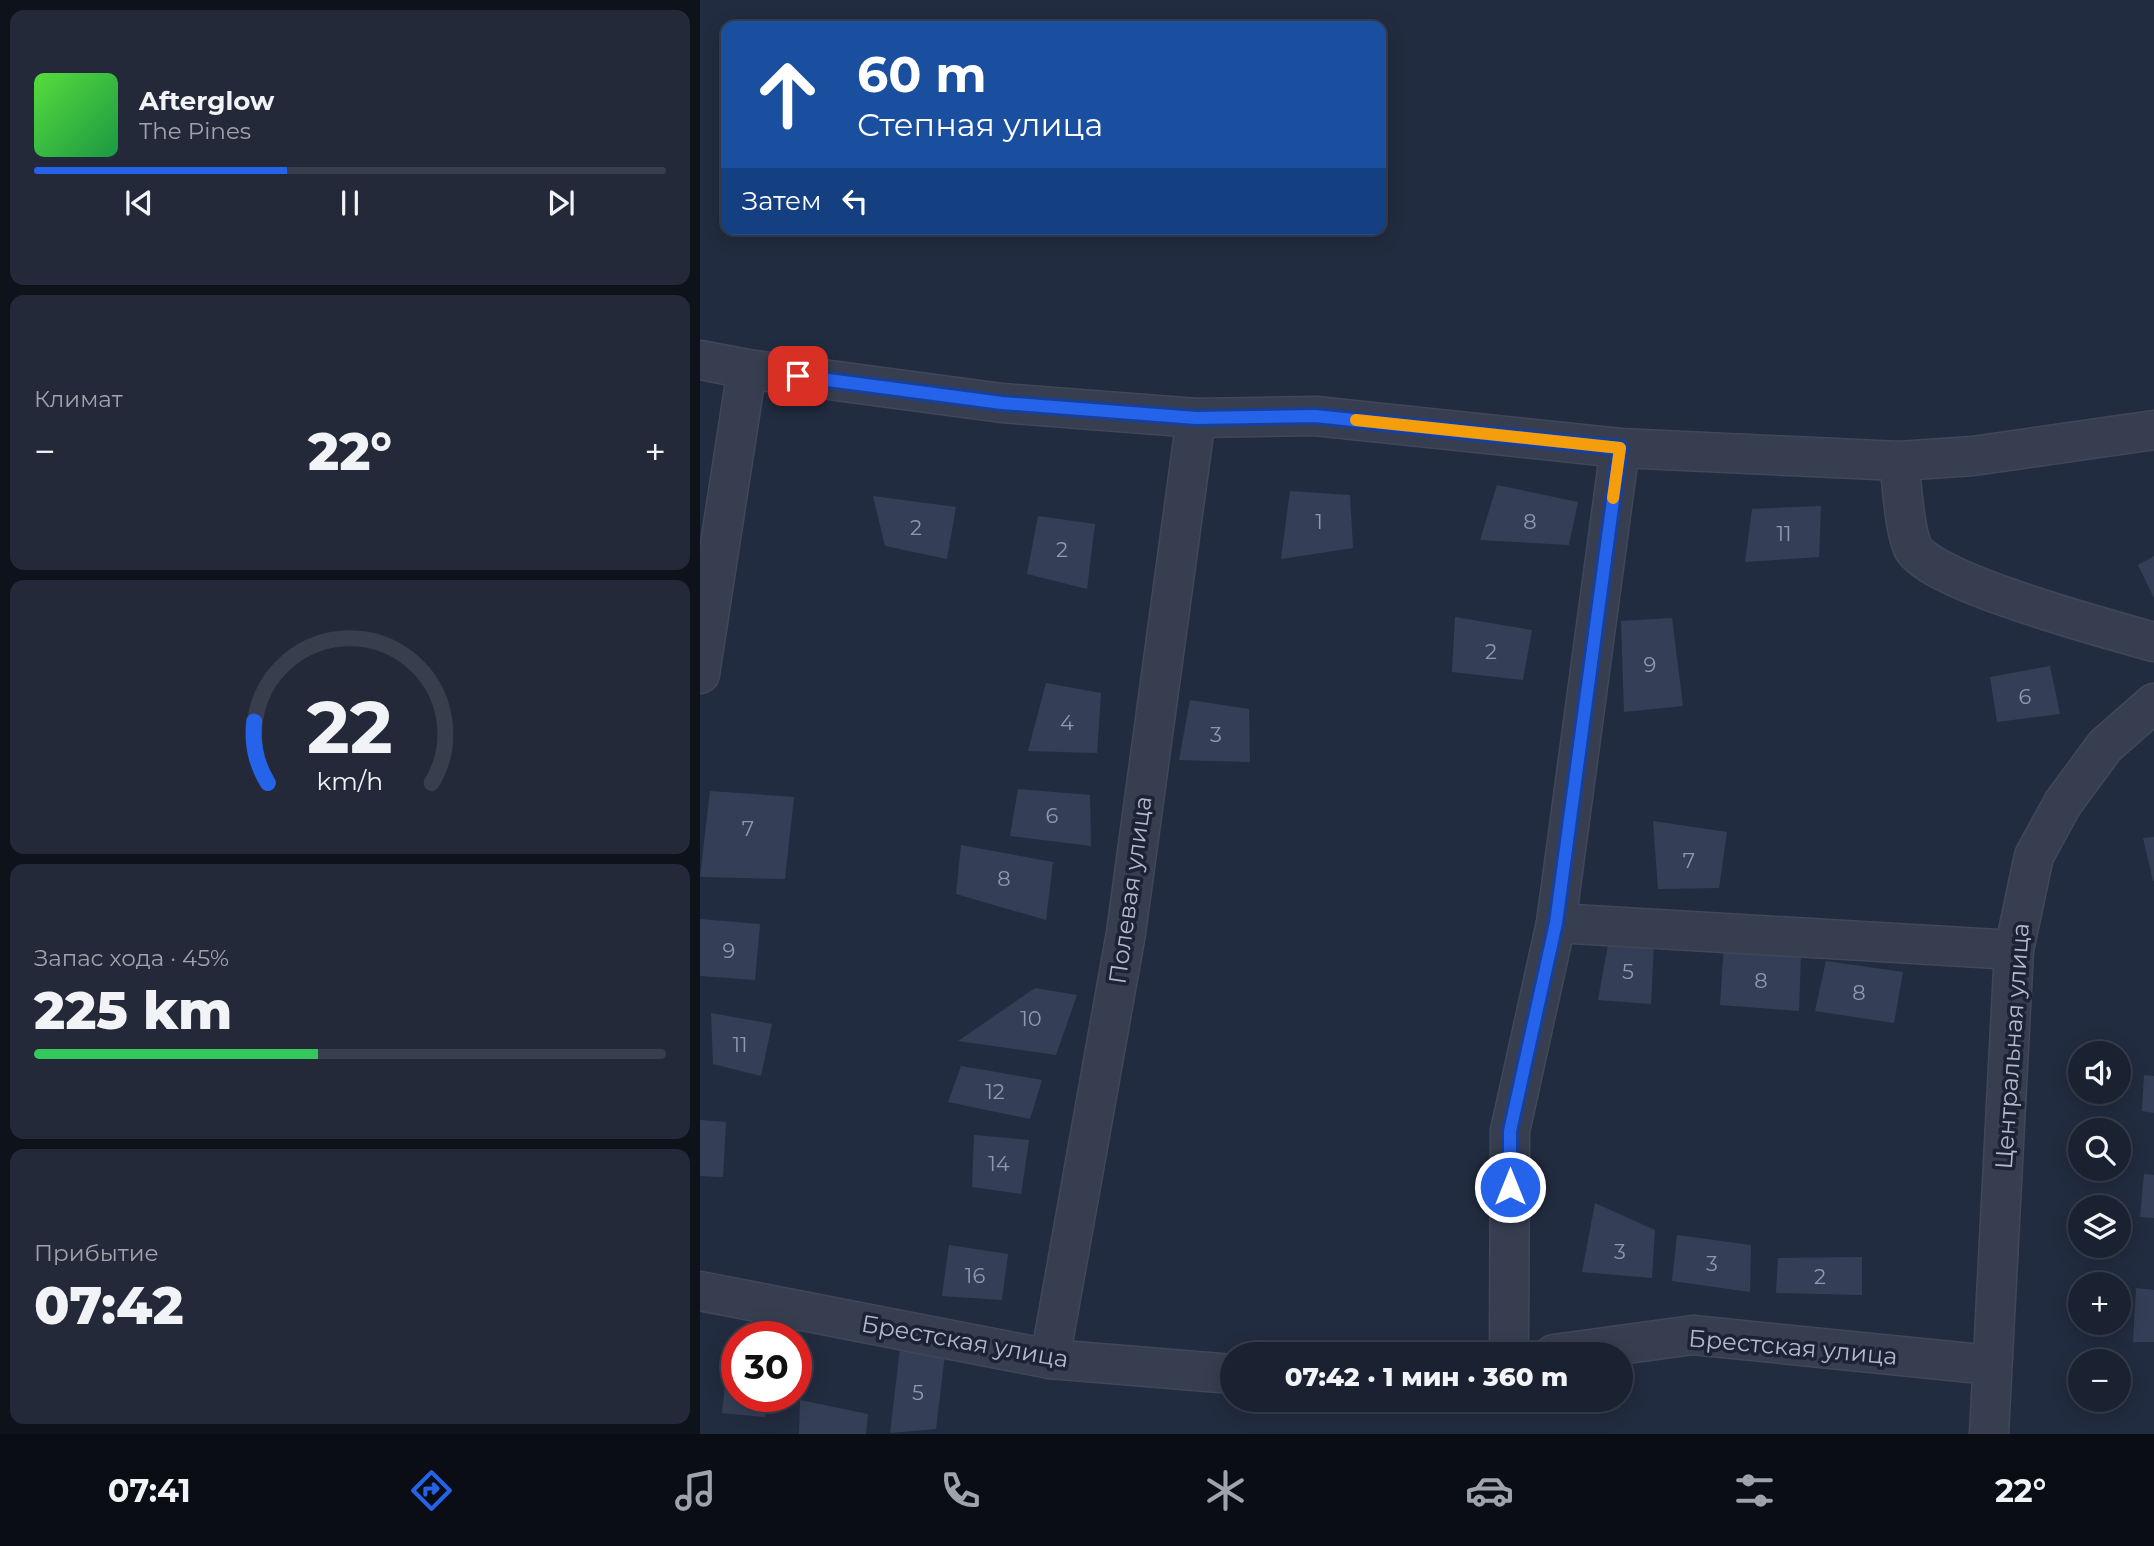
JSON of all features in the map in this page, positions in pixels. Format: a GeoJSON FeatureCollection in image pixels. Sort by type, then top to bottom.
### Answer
{"type":"FeatureCollection","features":[{"type":"Feature","properties":{"kind":"street"},"geometry":{"type":"LineString","coordinates":[[700,360],[747,369],[1002,403],[1196,418],[1315,416],[1620,448],[1899,461],[1973,456],[2154,430]]}},
{"type":"Feature","properties":{"kind":"street"},"geometry":{"type":"LineString","coordinates":[[700,674],[747,369]]}},
{"type":"Feature","properties":{"kind":"street","name":"Полевая улица"},"geometry":{"type":"LineString","coordinates":[[1050,1359],[1126,933],[1196,418]]}},
{"type":"Feature","properties":{"kind":"street"},"geometry":{"type":"LineString","coordinates":[[1509,1342],[1510,1131],[1556,923],[1620,448]]}},
{"type":"Feature","properties":{"kind":"street"},"geometry":{"type":"LineString","coordinates":[[1899,461],[1912,547],[1922,561],[1995,592],[2154,642]]}},
{"type":"Feature","properties":{"kind":"street","name":"Центральная улица"},"geometry":{"type":"LineString","coordinates":[[1989,1434],[2014,950],[2034,856],[2063,803],[2105,746],[2154,703]]}},
{"type":"Feature","properties":{"kind":"street"},"geometry":{"type":"LineString","coordinates":[[1556,923],[2014,950]]}},
{"type":"Feature","properties":{"kind":"street","name":"Брестская улица"},"geometry":{"type":"LineString","coordinates":[[700,1291],[1050,1359],[1220,1373]]}},
{"type":"Feature","properties":{"kind":"street","name":"Брестская улица"},"geometry":{"type":"LineString","coordinates":[[1633,1343],[1693,1335],[1991,1365]]}},
{"type":"Feature","properties":{"kind":"building"},"geometry":{"type":"Polygon","coordinates":[[[1497,485],[1578,502],[1569,545],[1480,540],[1497,485]]]}},
{"type":"Feature","properties":{"kind":"building"},"geometry":{"type":"Polygon","coordinates":[[[1290,491],[1350,495],[1353,548],[1281,559],[1290,491]]]}},
{"type":"Feature","properties":{"kind":"building"},"geometry":{"type":"Polygon","coordinates":[[[873,496],[956,507],[947,559],[885,546],[873,496]]]}},
{"type":"Feature","properties":{"kind":"building"},"geometry":{"type":"Polygon","coordinates":[[[1821,506],[1819,557],[1745,562],[1752,509],[1821,506]]]}},
{"type":"Feature","properties":{"kind":"building"},"geometry":{"type":"Polygon","coordinates":[[[1038,516],[1095,524],[1087,589],[1027,574],[1038,516]]]}},
{"type":"Feature","properties":{"kind":"building"},"geometry":{"type":"Polygon","coordinates":[[[2154,556],[2154,598],[2138,565],[2154,556]]]}},
{"type":"Feature","properties":{"kind":"building"},"geometry":{"type":"Polygon","coordinates":[[[1455,617],[1532,630],[1523,680],[1452,672],[1455,617]]]}},
{"type":"Feature","properties":{"kind":"building"},"geometry":{"type":"Polygon","coordinates":[[[1672,618],[1683,706],[1624,712],[1621,621],[1672,618]]]}},
{"type":"Feature","properties":{"kind":"building"},"geometry":{"type":"Polygon","coordinates":[[[2050,666],[2060,714],[1997,722],[1990,677],[2050,666]]]}},
{"type":"Feature","properties":{"kind":"building"},"geometry":{"type":"Polygon","coordinates":[[[1046,683],[1101,693],[1097,753],[1028,751],[1046,683]]]}},
{"type":"Feature","properties":{"kind":"building"},"geometry":{"type":"Polygon","coordinates":[[[1190,700],[1249,709],[1250,762],[1179,760],[1190,700]]]}},
{"type":"Feature","properties":{"kind":"building"},"geometry":{"type":"Polygon","coordinates":[[[1018,789],[1090,795],[1091,846],[1010,836],[1018,789]]]}},
{"type":"Feature","properties":{"kind":"building"},"geometry":{"type":"Polygon","coordinates":[[[710,791],[794,797],[785,879],[700,877],[710,791]]]}},
{"type":"Feature","properties":{"kind":"building"},"geometry":{"type":"Polygon","coordinates":[[[1653,821],[1727,832],[1719,888],[1658,889],[1653,821]]]}},
{"type":"Feature","properties":{"kind":"building"},"geometry":{"type":"Polygon","coordinates":[[[2154,837],[2154,881],[2153,881],[2143,838],[2154,837]]]}},
{"type":"Feature","properties":{"kind":"building"},"geometry":{"type":"Polygon","coordinates":[[[961,845],[1053,862],[1046,920],[956,894],[961,845]]]}},
{"type":"Feature","properties":{"kind":"building"},"geometry":{"type":"Polygon","coordinates":[[[700,919],[760,924],[755,980],[700,976],[700,919]]]}},
{"type":"Feature","properties":{"kind":"building"},"geometry":{"type":"Polygon","coordinates":[[[1609,939],[1654,942],[1651,1004],[1598,1000],[1609,939]]]}},
{"type":"Feature","properties":{"kind":"building"},"geometry":{"type":"Polygon","coordinates":[[[1724,945],[1801,954],[1799,1011],[1720,1005],[1724,945]]]}},
{"type":"Feature","properties":{"kind":"building"},"geometry":{"type":"Polygon","coordinates":[[[1826,961],[1903,972],[1894,1023],[1815,1011],[1826,961]]]}},
{"type":"Feature","properties":{"kind":"building"},"geometry":{"type":"Polygon","coordinates":[[[1035,988],[1077,995],[1056,1055],[958,1041],[1035,988]]]}},
{"type":"Feature","properties":{"kind":"building"},"geometry":{"type":"Polygon","coordinates":[[[711,1013],[772,1024],[761,1076],[713,1064],[711,1013]]]}},
{"type":"Feature","properties":{"kind":"building"},"geometry":{"type":"Polygon","coordinates":[[[961,1066],[1042,1080],[1030,1119],[948,1102],[961,1066]]]}},
{"type":"Feature","properties":{"kind":"building"},"geometry":{"type":"Polygon","coordinates":[[[2144,1075],[2154,1076],[2154,1113],[2142,1111],[2144,1075]]]}},
{"type":"Feature","properties":{"kind":"building"},"geometry":{"type":"Polygon","coordinates":[[[700,1120],[726,1122],[723,1177],[700,1176],[700,1120]]]}},
{"type":"Feature","properties":{"kind":"building"},"geometry":{"type":"Polygon","coordinates":[[[974,1135],[1029,1140],[1021,1194],[972,1187],[974,1135]]]}},
{"type":"Feature","properties":{"kind":"building"},"geometry":{"type":"Polygon","coordinates":[[[2144,1174],[2154,1175],[2154,1218],[2140,1217],[2144,1174]]]}},
{"type":"Feature","properties":{"kind":"building"},"geometry":{"type":"Polygon","coordinates":[[[1595,1203],[1655,1230],[1652,1278],[1582,1272],[1595,1203]]]}},
{"type":"Feature","properties":{"kind":"building"},"geometry":{"type":"Polygon","coordinates":[[[1677,1235],[1751,1245],[1750,1292],[1672,1281],[1677,1235]]]}},
{"type":"Feature","properties":{"kind":"building"},"geometry":{"type":"Polygon","coordinates":[[[949,1245],[1008,1254],[1002,1300],[942,1296],[949,1245]]]}},
{"type":"Feature","properties":{"kind":"building"},"geometry":{"type":"Polygon","coordinates":[[[1862,1257],[1862,1295],[1776,1293],[1778,1258],[1862,1257]]]}},
{"type":"Feature","properties":{"kind":"building"},"geometry":{"type":"Polygon","coordinates":[[[2136,1288],[2154,1290],[2154,1342],[2133,1342],[2136,1288]]]}},
{"type":"Feature","properties":{"kind":"building"},"geometry":{"type":"Polygon","coordinates":[[[900,1348],[945,1354],[936,1429],[890,1433],[900,1348]]]}},
{"type":"Feature","properties":{"kind":"building"},"geometry":{"type":"Polygon","coordinates":[[[812,1402],[868,1414],[866,1434],[799,1434],[800,1412],[812,1412],[812,1402]]]}},
{"type":"Feature","properties":{"kind":"building"},"geometry":{"type":"Polygon","coordinates":[[[722,1412],[767,1412],[765,1417],[722,1412]]]}},
{"type":"Feature","properties":{"kind":"slow traffic"},"geometry":{"type":"LineString","coordinates":[[1356,420],[1620,448],[1613,498]]}},
{"type":"Feature","properties":{"kind":"route"},"geometry":{"type":"LineString","coordinates":[[798,376],[1002,403],[1196,418],[1315,416],[1620,448],[1556,923],[1510,1131],[1510,1187]]}}]}
